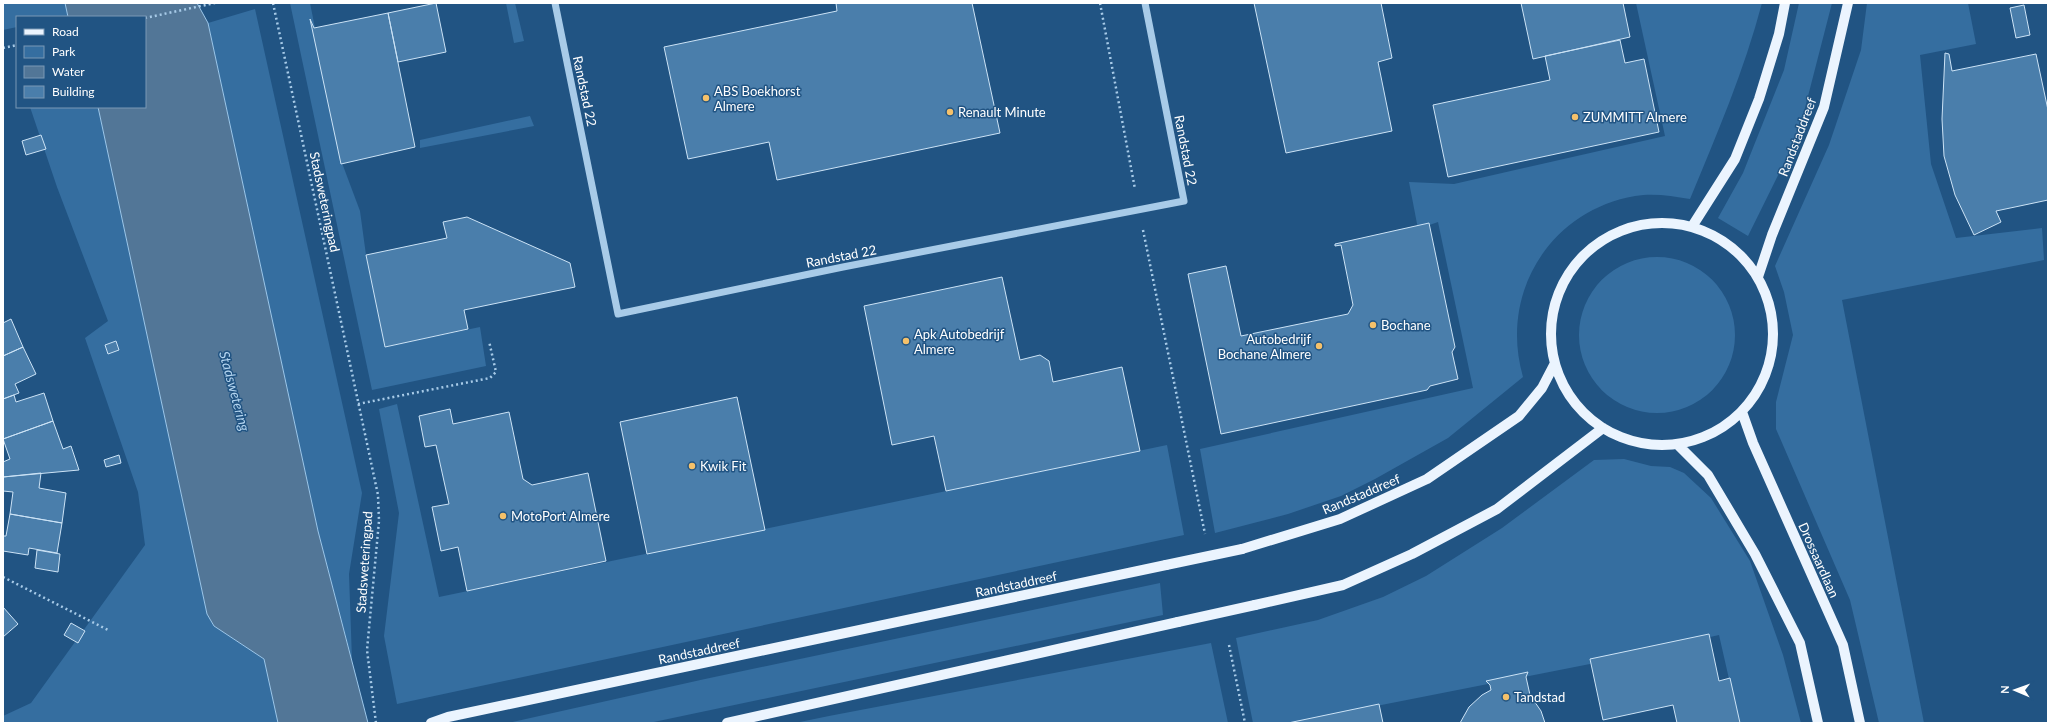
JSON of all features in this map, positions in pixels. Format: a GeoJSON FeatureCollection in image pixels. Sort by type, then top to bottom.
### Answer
{"type":"FeatureCollection","features":[{"type":"Feature","properties":{"kind":"main road"},"geometry":{"type":"LineString","coordinates":[[1693,225],[1734,159],[1759,100],[1779,34],[1785,3]]}},
{"type":"Feature","properties":{"kind":"main road","name":"Randstaddreef"},"geometry":{"type":"LineString","coordinates":[[1758,277],[1772,235],[1824,108],[1848,3]]}},
{"type":"Feature","properties":{"kind":"main road"},"geometry":{"type":"LineString","coordinates":[[1650,223],[1693,225],[1715,235],[1735,250],[1758,277],[1773,329],[1770,359],[1761,385],[1742,412],[1712,434],[1677,444],[1660,446],[1630,441],[1603,428],[1587,417],[1570,397],[1554,365],[1552,314],[1569,272],[1596,244],[1625,229],[1650,223]]}},
{"type":"Feature","properties":{"kind":"main road","name":"Randstaddreef"},"geometry":{"type":"LineString","coordinates":[[431,723],[448,717],[1242,548],[1340,519],[1427,479],[1519,416],[1542,388],[1554,365]]}},
{"type":"Feature","properties":{"kind":"main road","name":"Drossaardlaan"},"geometry":{"type":"LineString","coordinates":[[1742,412],[1753,443],[1843,645],[1860,723]]}},
{"type":"Feature","properties":{"kind":"main road"},"geometry":{"type":"LineString","coordinates":[[727,723],[1343,585],[1412,554],[1497,509],[1603,428]]}},
{"type":"Feature","properties":{"kind":"main road"},"geometry":{"type":"LineString","coordinates":[[1677,444],[1708,475],[1762,568],[1800,643],[1818,723]]}},
{"type":"Feature","properties":{"kind":"street","name":"Randstad 22"},"geometry":{"type":"LineString","coordinates":[[556,3],[618,314],[843,267],[1139,211],[1184,201],[1144,3]]}},
{"type":"Feature","properties":{"kind":"path"},"geometry":{"type":"LineString","coordinates":[[146,18],[215,3]]}},
{"type":"Feature","properties":{"kind":"path","name":"Stadsweteringpad"},"geometry":{"type":"LineString","coordinates":[[273,3],[378,495],[379,521],[367,650],[376,723]]}},
{"type":"Feature","properties":{"kind":"path"},"geometry":{"type":"LineString","coordinates":[[1100,3],[1139,211],[1206,537]]}},
{"type":"Feature","properties":{"kind":"path"},"geometry":{"type":"LineString","coordinates":[[3,48],[16,45]]}},
{"type":"Feature","properties":{"kind":"path"},"geometry":{"type":"LineString","coordinates":[[358,404],[490,378],[496,372],[489,341]]}},
{"type":"Feature","properties":{"kind":"path"},"geometry":{"type":"LineString","coordinates":[[3,577],[108,630]]}},
{"type":"Feature","properties":{"kind":"path"},"geometry":{"type":"LineString","coordinates":[[1229,645],[1245,723]]}},
{"type":"Feature","properties":{"kind":"green space"},"geometry":{"type":"Polygon","coordinates":[[[3,3],[65,3],[68,16],[16,16],[16,27],[3,30],[3,3]]]}},
{"type":"Feature","properties":{"kind":"green space"},"geometry":{"type":"Polygon","coordinates":[[[290,3],[310,3],[342,163],[360,211],[366,255],[385,347],[480,327],[486,366],[372,390],[290,3]]]}},
{"type":"Feature","properties":{"kind":"green space"},"geometry":{"type":"Polygon","coordinates":[[[506,3],[515,3],[524,41],[514,43],[506,3]]]}},
{"type":"Feature","properties":{"kind":"green space"},"geometry":{"type":"Polygon","coordinates":[[[1636,3],[1762,3],[1738,78],[1690,199],[1662,195],[1635,196],[1605,205],[1578,219],[1555,238],[1538,261],[1525,287],[1518,316],[1517,346],[1523,377],[1448,438],[1375,479],[1341,496],[1288,514],[1215,533],[1200,449],[1473,388],[1438,222],[1418,229],[1409,182],[1454,184],[1665,136],[1636,3]]]}},
{"type":"Feature","properties":{"kind":"green space"},"geometry":{"type":"Polygon","coordinates":[[[1799,3],[1832,3],[1798,135],[1748,236],[1718,218],[1743,173],[1784,70],[1799,3]]]}},
{"type":"Feature","properties":{"kind":"green space"},"geometry":{"type":"Polygon","coordinates":[[[1867,3],[1968,3],[1976,44],[1920,55],[1931,164],[1956,238],[2042,228],[2044,260],[1842,300],[1924,723],[1879,723],[1850,600],[1776,429],[1776,402],[1793,335],[1784,292],[1775,266],[1829,145],[1861,50],[1867,3]]]}},
{"type":"Feature","properties":{"kind":"green space"},"geometry":{"type":"Polygon","coordinates":[[[255,9],[362,493],[349,574],[352,660],[318,531],[208,23],[255,9]]]}},
{"type":"Feature","properties":{"kind":"green space"},"geometry":{"type":"Polygon","coordinates":[[[30,108],[98,108],[207,614],[214,626],[264,659],[278,723],[3,723],[3,716],[31,703],[145,545],[138,492],[85,338],[108,321],[57,187],[30,108]]]}},
{"type":"Feature","properties":{"kind":"green space"},"geometry":{"type":"Polygon","coordinates":[[[530,116],[534,126],[420,148],[420,140],[530,116]]]}},
{"type":"Feature","properties":{"kind":"green space"},"geometry":{"type":"Polygon","coordinates":[[[1649,257],[1665,257],[1687,262],[1713,279],[1730,305],[1734,320],[1734,350],[1730,365],[1713,391],[1687,408],[1665,413],[1649,413],[1627,408],[1607,396],[1596,385],[1584,365],[1579,343],[1579,327],[1584,305],[1596,285],[1607,274],[1627,262],[1649,257]]]}},
{"type":"Feature","properties":{"kind":"green space"},"geometry":{"type":"Polygon","coordinates":[[[397,404],[439,597],[1167,445],[1184,535],[397,704],[384,636],[399,513],[379,409],[397,404]]]}},
{"type":"Feature","properties":{"kind":"green space"},"geometry":{"type":"Polygon","coordinates":[[[1624,459],[1651,466],[1670,467],[1684,473],[1711,498],[1750,561],[1783,655],[1801,723],[1739,723],[1719,635],[1595,663],[1290,723],[1253,723],[1236,638],[1318,620],[1383,597],[1426,576],[1502,528],[1594,460],[1624,459]]]}},
{"type":"Feature","properties":{"kind":"green space"},"geometry":{"type":"Polygon","coordinates":[[[1160,583],[1163,615],[649,723],[508,723],[705,679],[1160,583]]]}},
{"type":"Feature","properties":{"kind":"green space"},"geometry":{"type":"Polygon","coordinates":[[[1211,643],[1228,723],[795,723],[829,716],[1211,643]]]}},
{"type":"Feature","properties":{"kind":"water","name":"Stadswetering"},"geometry":{"type":"Polygon","coordinates":[[[65,3],[197,3],[208,23],[318,531],[368,723],[278,723],[264,659],[214,626],[207,614],[98,108],[146,108],[146,16],[68,16],[65,3]]]}},
{"type":"Feature","properties":{"kind":"building"},"geometry":{"type":"Polygon","coordinates":[[[436,3],[446,52],[398,62],[388,13],[436,3]]]}},
{"type":"Feature","properties":{"kind":"building"},"geometry":{"type":"Polygon","coordinates":[[[836,3],[972,3],[1000,133],[777,180],[769,142],[688,159],[664,47],[837,11],[836,3]]]}},
{"type":"Feature","properties":{"kind":"building"},"geometry":{"type":"Polygon","coordinates":[[[1254,3],[1381,3],[1392,58],[1378,62],[1392,131],[1286,153],[1254,3]]]}},
{"type":"Feature","properties":{"kind":"building"},"geometry":{"type":"Polygon","coordinates":[[[1521,3],[1623,3],[1630,37],[1533,59],[1521,3]]]}},
{"type":"Feature","properties":{"kind":"building"},"geometry":{"type":"Polygon","coordinates":[[[2024,5],[2030,35],[2016,38],[2010,8],[2024,5]]]}},
{"type":"Feature","properties":{"kind":"building"},"geometry":{"type":"Polygon","coordinates":[[[388,13],[415,147],[341,164],[310,19],[314,28],[388,13]]]}},
{"type":"Feature","properties":{"kind":"building"},"geometry":{"type":"Polygon","coordinates":[[[1620,40],[1625,63],[1644,59],[1659,132],[1448,177],[1433,105],[1550,80],[1545,56],[1620,40]]]}},
{"type":"Feature","properties":{"kind":"building"},"geometry":{"type":"Polygon","coordinates":[[[1945,53],[1949,54],[1952,71],[2036,54],[2048,110],[2048,200],[1996,211],[2001,222],[1974,235],[1955,195],[1944,156],[1942,119],[1945,53]]]}},
{"type":"Feature","properties":{"kind":"building"},"geometry":{"type":"Polygon","coordinates":[[[41,135],[46,149],[26,155],[22,141],[41,135]]]}},
{"type":"Feature","properties":{"kind":"building"},"geometry":{"type":"Polygon","coordinates":[[[467,217],[570,263],[575,287],[464,310],[468,329],[385,347],[366,255],[447,238],[443,222],[467,217]]]}},
{"type":"Feature","properties":{"kind":"building","name":"Bochane"},"geometry":{"type":"Polygon","coordinates":[[[1429,223],[1455,347],[1452,352],[1458,379],[1430,386],[1427,390],[1221,434],[1188,274],[1226,266],[1241,336],[1348,314],[1353,305],[1341,245],[1335,246],[1335,244],[1429,223]]]}},
{"type":"Feature","properties":{"kind":"building"},"geometry":{"type":"Polygon","coordinates":[[[1002,277],[1020,360],[1040,355],[1049,361],[1053,382],[1122,367],[1140,451],[946,491],[934,436],[892,445],[864,306],[1002,277]]]}},
{"type":"Feature","properties":{"kind":"building"},"geometry":{"type":"Polygon","coordinates":[[[11,319],[23,347],[3,356],[3,323],[11,319]]]}},
{"type":"Feature","properties":{"kind":"building"},"geometry":{"type":"Polygon","coordinates":[[[116,341],[119,350],[108,354],[105,345],[116,341]]]}},
{"type":"Feature","properties":{"kind":"building"},"geometry":{"type":"Polygon","coordinates":[[[23,347],[36,374],[15,384],[19,393],[3,399],[3,356],[23,347]]]}},
{"type":"Feature","properties":{"kind":"building"},"geometry":{"type":"Polygon","coordinates":[[[44,393],[53,421],[3,439],[3,399],[14,395],[16,402],[44,393]]]}},
{"type":"Feature","properties":{"kind":"building"},"geometry":{"type":"Polygon","coordinates":[[[737,397],[765,530],[647,554],[620,422],[737,397]]]}},
{"type":"Feature","properties":{"kind":"building"},"geometry":{"type":"Polygon","coordinates":[[[450,409],[453,424],[509,412],[523,479],[532,485],[588,473],[606,561],[467,591],[458,547],[441,551],[432,507],[449,504],[436,445],[425,447],[419,416],[450,409]]]}},
{"type":"Feature","properties":{"kind":"building"},"geometry":{"type":"Polygon","coordinates":[[[53,421],[63,449],[71,446],[79,470],[3,477],[3,462],[10,459],[3,439],[53,421]]]}},
{"type":"Feature","properties":{"kind":"building"},"geometry":{"type":"Polygon","coordinates":[[[119,455],[121,463],[106,467],[104,460],[119,455]]]}},
{"type":"Feature","properties":{"kind":"building"},"geometry":{"type":"Polygon","coordinates":[[[41,473],[39,488],[66,493],[62,523],[10,514],[13,492],[3,491],[3,477],[41,473]]]}},
{"type":"Feature","properties":{"kind":"building"},"geometry":{"type":"Polygon","coordinates":[[[10,514],[62,523],[57,553],[29,548],[28,555],[3,551],[3,536],[6,536],[10,514]]]}},
{"type":"Feature","properties":{"kind":"building"},"geometry":{"type":"Polygon","coordinates":[[[37,550],[60,554],[58,572],[35,568],[37,550]]]}},
{"type":"Feature","properties":{"kind":"building"},"geometry":{"type":"Polygon","coordinates":[[[3,607],[18,624],[3,637],[3,607]]]}},
{"type":"Feature","properties":{"kind":"building"},"geometry":{"type":"Polygon","coordinates":[[[71,623],[85,631],[78,643],[64,635],[71,623]]]}},
{"type":"Feature","properties":{"kind":"building"},"geometry":{"type":"Polygon","coordinates":[[[1709,634],[1719,681],[1730,678],[1740,723],[1677,723],[1673,705],[1603,720],[1590,659],[1709,634]]]}},
{"type":"Feature","properties":{"kind":"building","name":"Tandstad"},"geometry":{"type":"Polygon","coordinates":[[[1528,672],[1526,677],[1530,695],[1541,711],[1545,723],[1460,723],[1469,707],[1482,695],[1491,690],[1490,685],[1486,681],[1528,672]]]}},
{"type":"Feature","properties":{"kind":"building"},"geometry":{"type":"Polygon","coordinates":[[[1379,704],[1383,723],[1288,723],[1379,704]]]}},
{"type":"Feature","properties":{"kind":"place","name":"ABS Boekhorst Almere"},"geometry":{"type":"Point","coordinates":[706,98]}},
{"type":"Feature","properties":{"kind":"place","name":"Renault Minute"},"geometry":{"type":"Point","coordinates":[950,112]}},
{"type":"Feature","properties":{"kind":"place","name":"ZUMMITT Almere"},"geometry":{"type":"Point","coordinates":[1575,117]}},
{"type":"Feature","properties":{"kind":"place","name":"Bochane"},"geometry":{"type":"Point","coordinates":[1373,325]}},
{"type":"Feature","properties":{"kind":"place","name":"Apk Autobedrijf Almere"},"geometry":{"type":"Point","coordinates":[906,341]}},
{"type":"Feature","properties":{"kind":"place","name":"Autobedrijf Bochane Almere"},"geometry":{"type":"Point","coordinates":[1319,346]}},
{"type":"Feature","properties":{"kind":"place","name":"Kwik Fit"},"geometry":{"type":"Point","coordinates":[692,466]}},
{"type":"Feature","properties":{"kind":"place","name":"MotoPort Almere"},"geometry":{"type":"Point","coordinates":[503,516]}},
{"type":"Feature","properties":{"kind":"place","name":"Tandstad"},"geometry":{"type":"Point","coordinates":[1506,697]}}]}
